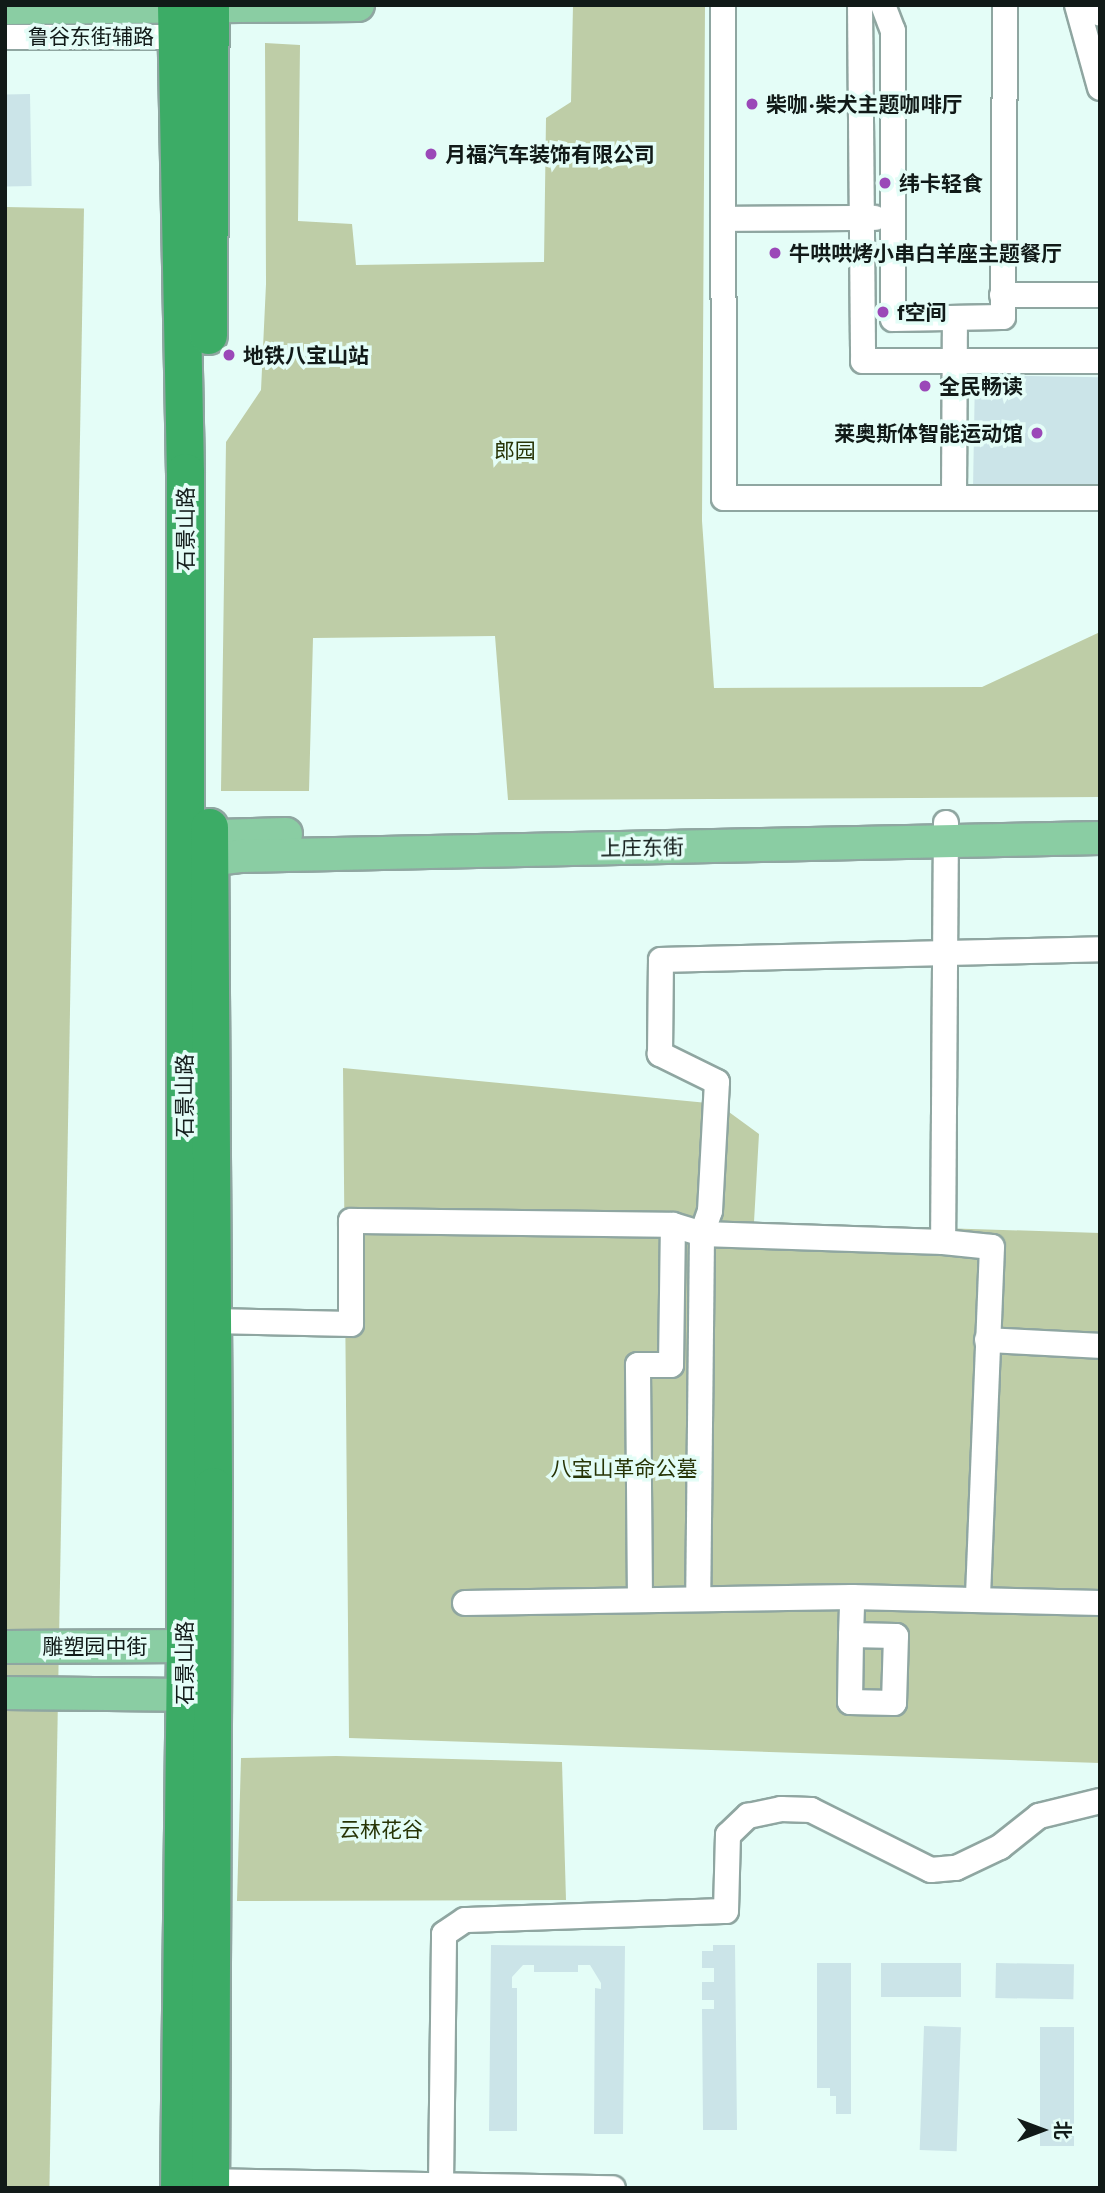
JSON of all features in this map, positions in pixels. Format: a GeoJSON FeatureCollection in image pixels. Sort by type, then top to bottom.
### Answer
{"type":"FeatureCollection","features":[{"type":"Feature","properties":{"kind":"highway","name":"石景山路"},"geometry":{"type":"LineString","coordinates":[[189,13],[197,850],[212,1321],[194,2184]]}},
{"type":"Feature","properties":{"kind":"highway","name":"石景山路"},"geometry":{"type":"LineString","coordinates":[[194,2184],[184,1695],[197,850]]}},
{"type":"Feature","properties":{"kind":"main road"},"geometry":{"type":"LineString","coordinates":[[5,8],[189,13],[358,5]]}},
{"type":"Feature","properties":{"kind":"main road","name":"上庄东街"},"geometry":{"type":"LineString","coordinates":[[197,850],[240,856],[946,832],[1100,820]]}},
{"type":"Feature","properties":{"kind":"main road","name":"上庄东街"},"geometry":{"type":"LineString","coordinates":[[946,832],[1100,838]]}},
{"type":"Feature","properties":{"kind":"main road","name":"雕塑园中街"},"geometry":{"type":"LineString","coordinates":[[5,1647],[185,1646]]}},
{"type":"Feature","properties":{"kind":"main road"},"geometry":{"type":"LineString","coordinates":[[5,1693],[184,1695]]}},
{"type":"Feature","properties":{"kind":"street"},"geometry":{"type":"LineString","coordinates":[[723,5],[724,498],[1100,498]]}},
{"type":"Feature","properties":{"kind":"street"},"geometry":{"type":"LineString","coordinates":[[860,5],[863,361],[1100,361]]}},
{"type":"Feature","properties":{"kind":"street"},"geometry":{"type":"LineString","coordinates":[[883,5],[893,31],[893,319],[1003,317],[1004,5]]}},
{"type":"Feature","properties":{"kind":"street"},"geometry":{"type":"LineString","coordinates":[[1077,5],[1100,88]]}},
{"type":"Feature","properties":{"kind":"street"},"geometry":{"type":"LineString","coordinates":[[1097,5],[1100,14]]}},
{"type":"Feature","properties":{"kind":"street","name":"鲁谷东街辅路"},"geometry":{"type":"LineString","coordinates":[[5,37],[189,13]]}},
{"type":"Feature","properties":{"kind":"street"},"geometry":{"type":"LineString","coordinates":[[723,219],[893,218]]}},
{"type":"Feature","properties":{"kind":"street"},"geometry":{"type":"LineString","coordinates":[[1002,295],[1100,295]]}},
{"type":"Feature","properties":{"kind":"street"},"geometry":{"type":"LineString","coordinates":[[954,498],[955,318]]}},
{"type":"Feature","properties":{"kind":"street"},"geometry":{"type":"LineString","coordinates":[[943,1242],[946,832]]}},
{"type":"Feature","properties":{"kind":"street"},"geometry":{"type":"LineString","coordinates":[[698,1599],[702,1234],[710,1211],[717,1082],[660,1054],[661,960],[1100,949]]}},
{"type":"Feature","properties":{"kind":"street"},"geometry":{"type":"LineString","coordinates":[[212,1321],[351,1324],[351,1221],[673,1225],[702,1234],[943,1242],[992,1247],[978,1598]]}},
{"type":"Feature","properties":{"kind":"street"},"geometry":{"type":"LineString","coordinates":[[640,1600],[638,1365],[671,1365],[673,1225]]}},
{"type":"Feature","properties":{"kind":"street"},"geometry":{"type":"LineString","coordinates":[[988,1340],[1100,1346]]}},
{"type":"Feature","properties":{"kind":"street"},"geometry":{"type":"LineString","coordinates":[[464,1603],[852,1597],[1100,1603]]}},
{"type":"Feature","properties":{"kind":"street"},"geometry":{"type":"LineString","coordinates":[[851,1635],[852,1597]]}},
{"type":"Feature","properties":{"kind":"street"},"geometry":{"type":"LineString","coordinates":[[441,2185],[444,1934],[465,1920],[726,1911],[728,1835],[748,1816],[781,1809],[811,1810],[931,1870],[956,1868],[1000,1847],[1039,1816],[1100,1801]]}},
{"type":"Feature","properties":{"kind":"street"},"geometry":{"type":"LineString","coordinates":[[194,2184],[613,2188]]}},
{"type":"Feature","properties":{"kind":"green space","name":"郎园"},"geometry":{"type":"Polygon","coordinates":[[[573,5],[705,5],[702,521],[714,688],[982,687],[1100,632],[1100,797],[508,800],[495,636],[313,638],[309,791],[221,791],[226,442],[261,390],[266,284],[265,43],[300,45],[298,221],[352,224],[356,265],[544,262],[546,118],[571,102],[573,5]]]}},
{"type":"Feature","properties":{"kind":"green space"},"geometry":{"type":"Polygon","coordinates":[[[5,207],[84,208],[49,2188],[5,2188],[5,207]]]}},
{"type":"Feature","properties":{"kind":"green space","name":"八宝山革命公墓"},"geometry":{"type":"Polygon","coordinates":[[[343,1068],[718,1104],[759,1134],[754,1222],[1100,1233],[1100,1763],[349,1738],[343,1068]]]}},
{"type":"Feature","properties":{"kind":"green space","name":"云林花谷"},"geometry":{"type":"Polygon","coordinates":[[[336,1756],[562,1762],[566,1900],[237,1901],[241,1758],[336,1756]]]}},
{"type":"Feature","properties":{"kind":"building"},"geometry":{"type":"Polygon","coordinates":[[[5,94],[30,94],[32,186],[7,186],[5,94]]]}},
{"type":"Feature","properties":{"kind":"building","name":"莱奥斯体智能运动馆"},"geometry":{"type":"Polygon","coordinates":[[[975,375],[1100,377],[1098,490],[973,488],[975,375]]]}},
{"type":"Feature","properties":{"kind":"building"},"geometry":{"type":"Polygon","coordinates":[[[491,1945],[625,1946],[623,2134],[594,2134],[595,1988],[601,1989],[601,1983],[590,1965],[578,1965],[578,1972],[534,1972],[534,1965],[523,1965],[512,1977],[512,1988],[517,1988],[517,2131],[489,2131],[491,1945]]]}},
{"type":"Feature","properties":{"kind":"building"},"geometry":{"type":"Polygon","coordinates":[[[713,1945],[735,1945],[737,2130],[703,2130],[702,2009],[714,2009],[714,2000],[702,2000],[702,1982],[714,1982],[714,1968],[702,1968],[702,1951],[713,1951],[713,1945]]]}},
{"type":"Feature","properties":{"kind":"building"},"geometry":{"type":"Polygon","coordinates":[[[817,1963],[851,1963],[851,2114],[836,2114],[836,2096],[830,2096],[830,2088],[817,2088],[817,1963]]]}},
{"type":"Feature","properties":{"kind":"building"},"geometry":{"type":"Polygon","coordinates":[[[881,1963],[961,1963],[961,1997],[881,1997],[881,1963]]]}},
{"type":"Feature","properties":{"kind":"building"},"geometry":{"type":"Polygon","coordinates":[[[996,1963],[1074,1964],[1073,1999],[995,1998],[996,1963]]]}},
{"type":"Feature","properties":{"kind":"building"},"geometry":{"type":"Polygon","coordinates":[[[924,2026],[961,2027],[957,2151],[920,2150],[924,2026]]]}},
{"type":"Feature","properties":{"kind":"building"},"geometry":{"type":"Polygon","coordinates":[[[1040,2027],[1074,2027],[1074,2146],[1040,2146],[1040,2027]]]}},
{"type":"Feature","properties":{"kind":"place","name":"柴咖·柴犬主题咖啡厅"},"geometry":{"type":"Point","coordinates":[752,104]}},
{"type":"Feature","properties":{"kind":"place","name":"月福汽车装饰有限公司"},"geometry":{"type":"Point","coordinates":[431,154]}},
{"type":"Feature","properties":{"kind":"place","name":"纬卡轻食"},"geometry":{"type":"Point","coordinates":[885,183]}},
{"type":"Feature","properties":{"kind":"place","name":"牛哄哄烤小串白羊座主题餐厅"},"geometry":{"type":"Point","coordinates":[775,253]}},
{"type":"Feature","properties":{"kind":"place","name":"f空间"},"geometry":{"type":"Point","coordinates":[883,312]}},
{"type":"Feature","properties":{"kind":"place","name":"地铁八宝山站"},"geometry":{"type":"Point","coordinates":[229,355]}},
{"type":"Feature","properties":{"kind":"place","name":"全民畅读"},"geometry":{"type":"Point","coordinates":[925,386]}},
{"type":"Feature","properties":{"kind":"place","name":"莱奥斯体智能运动馆"},"geometry":{"type":"Point","coordinates":[1037,433]}}]}
